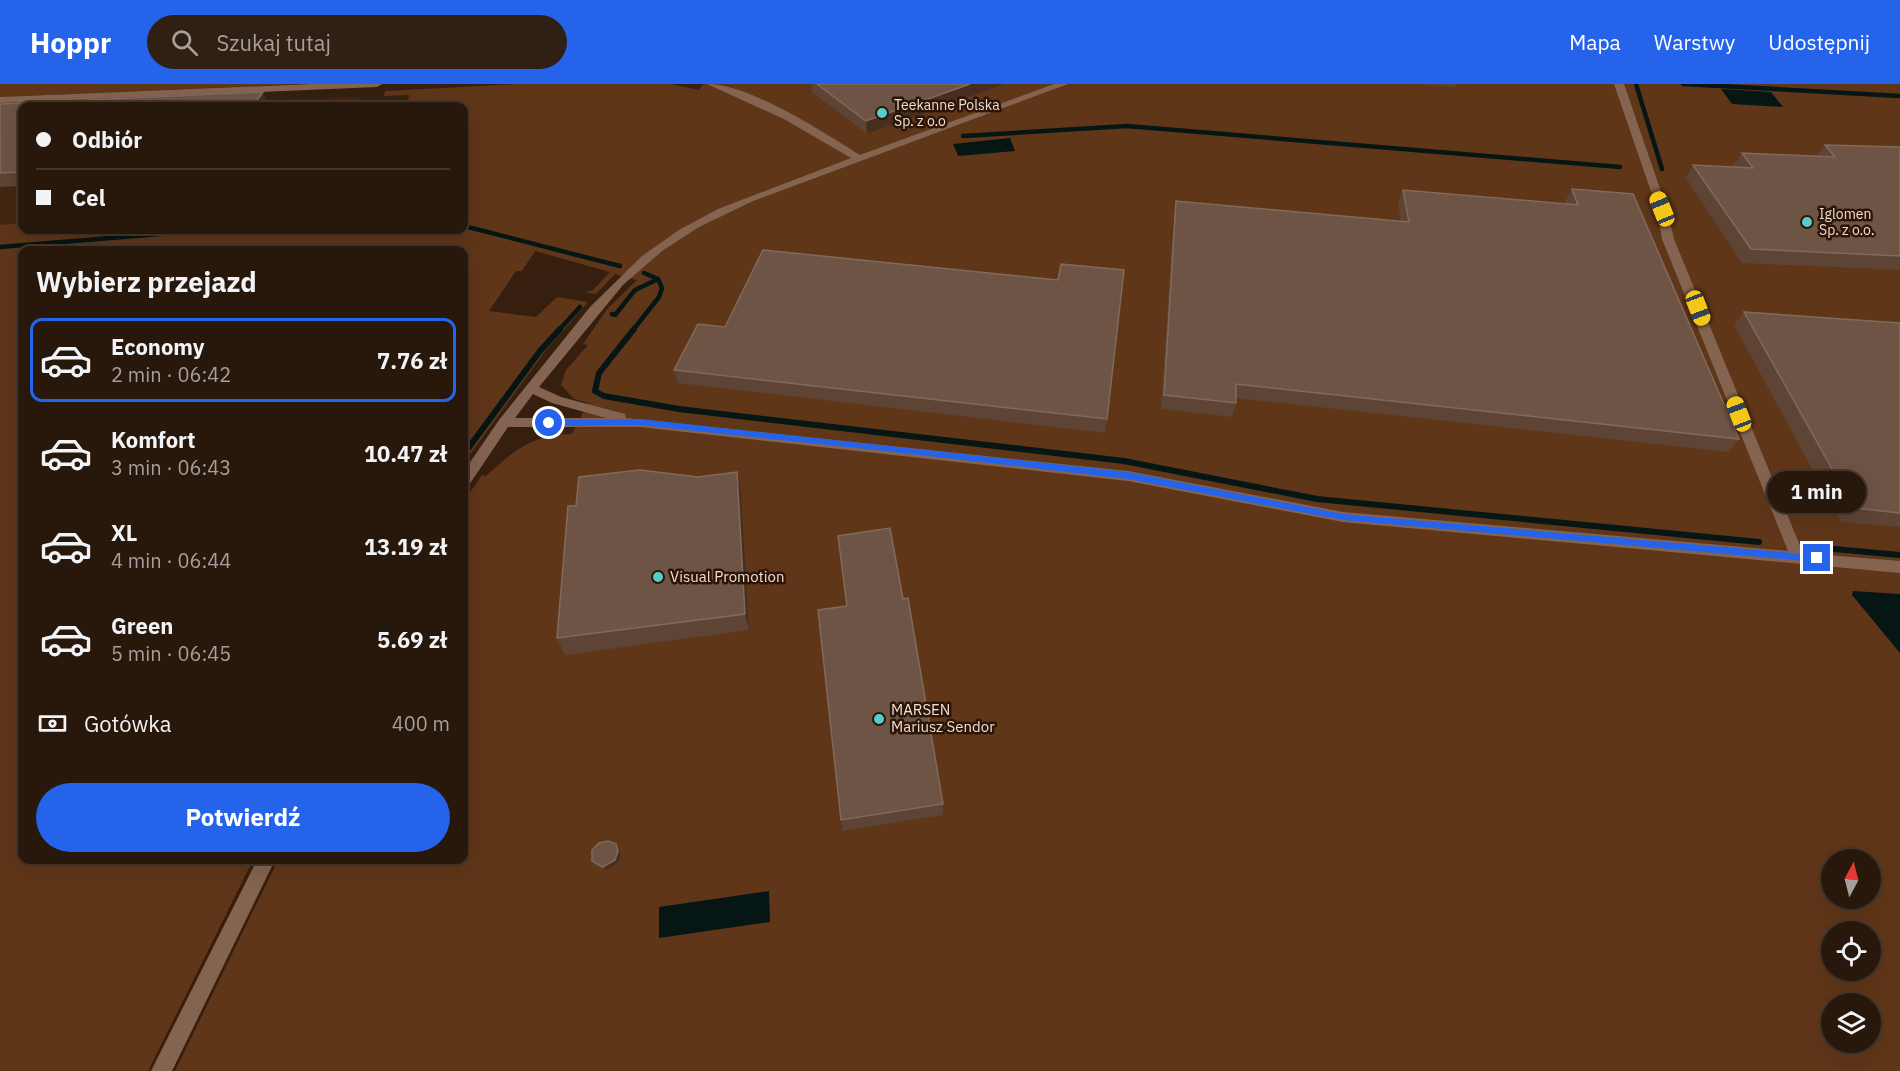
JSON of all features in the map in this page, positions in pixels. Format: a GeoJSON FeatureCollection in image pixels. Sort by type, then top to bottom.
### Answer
{"type":"FeatureCollection","features":[{"type":"Feature","properties":{"kind":"street"},"geometry":{"type":"LineString","coordinates":[[0,100],[377,84]]}},
{"type":"Feature","properties":{"kind":"street"},"geometry":{"type":"LineString","coordinates":[[712,84],[740,94],[812,128],[858,158]]}},
{"type":"Feature","properties":{"kind":"street"},"geometry":{"type":"LineString","coordinates":[[468,475],[531,388],[610,292],[635,267],[666,243],[707,218],[749,199],[1063,84]]}},
{"type":"Feature","properties":{"kind":"street"},"geometry":{"type":"LineString","coordinates":[[1619,84],[1662,209],[1668,239],[1797,556]]}},
{"type":"Feature","properties":{"kind":"street"},"geometry":{"type":"LineString","coordinates":[[531,388],[558,400],[640,422]]}},
{"type":"Feature","properties":{"kind":"street"},"geometry":{"type":"LineString","coordinates":[[504,423],[640,422],[1128,476],[1343,517],[1900,567]]}},
{"type":"Feature","properties":{"kind":"street"},"geometry":{"type":"LineString","coordinates":[[161,1071],[264,864]]}},
{"type":"Feature","properties":{"kind":"shaded area"},"geometry":{"type":"Polygon","coordinates":[[[0,84],[300,84],[0,97],[0,84]]]}},
{"type":"Feature","properties":{"kind":"shaded area"},"geometry":{"type":"Polygon","coordinates":[[[520,84],[670,84],[699,90],[703,84],[1900,84],[1900,1071],[175,1071],[276,864],[468,864],[468,495],[482,475],[486,476],[524,446],[545,437],[572,434],[588,403],[574,399],[561,385],[566,370],[588,345],[583,344],[608,308],[637,280],[615,274],[596,294],[585,292],[593,290],[610,272],[535,251],[522,271],[516,271],[489,311],[536,317],[557,297],[588,302],[546,350],[468,457],[468,246],[18,246],[18,864],[251,864],[148,1071],[0,1071],[0,225],[18,223],[18,234],[468,234],[468,102],[388,101],[408,100],[409,95],[384,96],[385,91],[520,84]]]}},
{"type":"Feature","properties":{"kind":"shaded area"},"geometry":{"type":"Polygon","coordinates":[[[1721,89],[1771,92],[1783,107],[1732,104],[1721,89]]]}},
{"type":"Feature","properties":{"kind":"shaded area"},"geometry":{"type":"Polygon","coordinates":[[[358,97],[363,102],[236,102],[358,97]]]}},
{"type":"Feature","properties":{"kind":"shaded area"},"geometry":{"type":"Polygon","coordinates":[[[18,112],[18,233],[0,245],[0,113],[18,112]]]}},
{"type":"Feature","properties":{"kind":"shaded area"},"geometry":{"type":"Polygon","coordinates":[[[1010,138],[1015,151],[958,156],[953,144],[1010,138]]]}},
{"type":"Feature","properties":{"kind":"shaded area"},"geometry":{"type":"Polygon","coordinates":[[[1853,591],[1900,594],[1900,653],[1852,595],[1853,591]]]}},
{"type":"Feature","properties":{"kind":"shaded area"},"geometry":{"type":"Polygon","coordinates":[[[769,891],[770,922],[659,938],[659,907],[769,891]]]}},
{"type":"Feature","properties":{"kind":"building"},"geometry":{"type":"Polygon","coordinates":[[[817,84],[970,84],[866,121],[817,84]]]}},
{"type":"Feature","properties":{"kind":"building"},"geometry":{"type":"Polygon","coordinates":[[[263,92],[256,102],[44,102],[263,92]]]}},
{"type":"Feature","properties":{"kind":"building"},"geometry":{"type":"Polygon","coordinates":[[[18,103],[18,172],[0,173],[0,104],[18,103]]]}},
{"type":"Feature","properties":{"kind":"building","name":"Iglomen Sp. z o.o."},"geometry":{"type":"Polygon","coordinates":[[[1825,145],[1900,147],[1900,256],[1751,249],[1693,165],[1753,168],[1742,153],[1835,157],[1825,145]]]}},
{"type":"Feature","properties":{"kind":"building"},"geometry":{"type":"Polygon","coordinates":[[[1572,189],[1633,194],[1739,439],[1236,384],[1236,403],[1164,395],[1176,201],[1409,222],[1403,190],[1578,205],[1572,189]]]}},
{"type":"Feature","properties":{"kind":"building"},"geometry":{"type":"Polygon","coordinates":[[[763,250],[1058,280],[1061,264],[1124,270],[1107,419],[674,370],[698,324],[725,327],[763,250]]]}},
{"type":"Feature","properties":{"kind":"building"},"geometry":{"type":"Polygon","coordinates":[[[1744,312],[1900,323],[1900,513],[1854,508],[1744,312]]]}},
{"type":"Feature","properties":{"kind":"building","name":"Visual Promotion"},"geometry":{"type":"Polygon","coordinates":[[[640,470],[698,477],[737,472],[745,614],[557,638],[568,506],[576,506],[579,477],[640,470]]]}},
{"type":"Feature","properties":{"kind":"building","name":"MARSEN Mariusz Sendor"},"geometry":{"type":"Polygon","coordinates":[[[890,528],[903,599],[908,598],[943,804],[841,820],[818,610],[847,606],[838,536],[890,528]]]}},
{"type":"Feature","properties":{"kind":"building"},"geometry":{"type":"Polygon","coordinates":[[[608,841],[616,844],[618,851],[615,860],[603,867],[592,861],[592,850],[599,843],[608,841]]]}},
{"type":"Feature","properties":{"kind":"waterway"},"geometry":{"type":"LineString","coordinates":[[1636,84],[1662,169]]}},
{"type":"Feature","properties":{"kind":"waterway"},"geometry":{"type":"LineString","coordinates":[[1683,84],[1900,96]]}},
{"type":"Feature","properties":{"kind":"waterway"},"geometry":{"type":"LineString","coordinates":[[963,136],[1127,126],[1620,167]]}},
{"type":"Feature","properties":{"kind":"waterway"},"geometry":{"type":"LineString","coordinates":[[468,227],[620,266]]}},
{"type":"Feature","properties":{"kind":"waterway"},"geometry":{"type":"LineString","coordinates":[[0,247],[160,234]]}},
{"type":"Feature","properties":{"kind":"waterway"},"geometry":{"type":"LineString","coordinates":[[644,273],[658,279]]}},
{"type":"Feature","properties":{"kind":"waterway"},"geometry":{"type":"LineString","coordinates":[[612,314],[615,315],[635,290],[658,279]]}},
{"type":"Feature","properties":{"kind":"waterway"},"geometry":{"type":"LineString","coordinates":[[633,330],[659,297],[662,288],[658,279]]}},
{"type":"Feature","properties":{"kind":"waterway"},"geometry":{"type":"LineString","coordinates":[[559,330],[580,307]]}},
{"type":"Feature","properties":{"kind":"waterway"},"geometry":{"type":"LineString","coordinates":[[468,449],[540,351],[560,329]]}},
{"type":"Feature","properties":{"kind":"waterway"},"geometry":{"type":"LineString","coordinates":[[634,329],[599,373],[595,391],[604,396],[679,409],[1124,461],[1317,499],[1759,542]]}},
{"type":"Feature","properties":{"kind":"waterway"},"geometry":{"type":"LineString","coordinates":[[1823,548],[1900,555]]}},
{"type":"Feature","properties":{"kind":"place","name":"Teekanne Polska Sp. z o.o"},"geometry":{"type":"Point","coordinates":[882,113]}},
{"type":"Feature","properties":{"kind":"place","name":"Iglomen Sp. z o.o."},"geometry":{"type":"Point","coordinates":[1807,222]}},
{"type":"Feature","properties":{"kind":"place","name":"Visual Promotion"},"geometry":{"type":"Point","coordinates":[658,577]}},
{"type":"Feature","properties":{"kind":"place","name":"MARSEN Mariusz Sendor"},"geometry":{"type":"Point","coordinates":[879,719]}},
{"type":"Feature","properties":{"kind":"route"},"geometry":{"type":"LineString","coordinates":[[549,423],[640,422],[876,447],[1128,476],[1343,517],[1817,558]]}}]}
